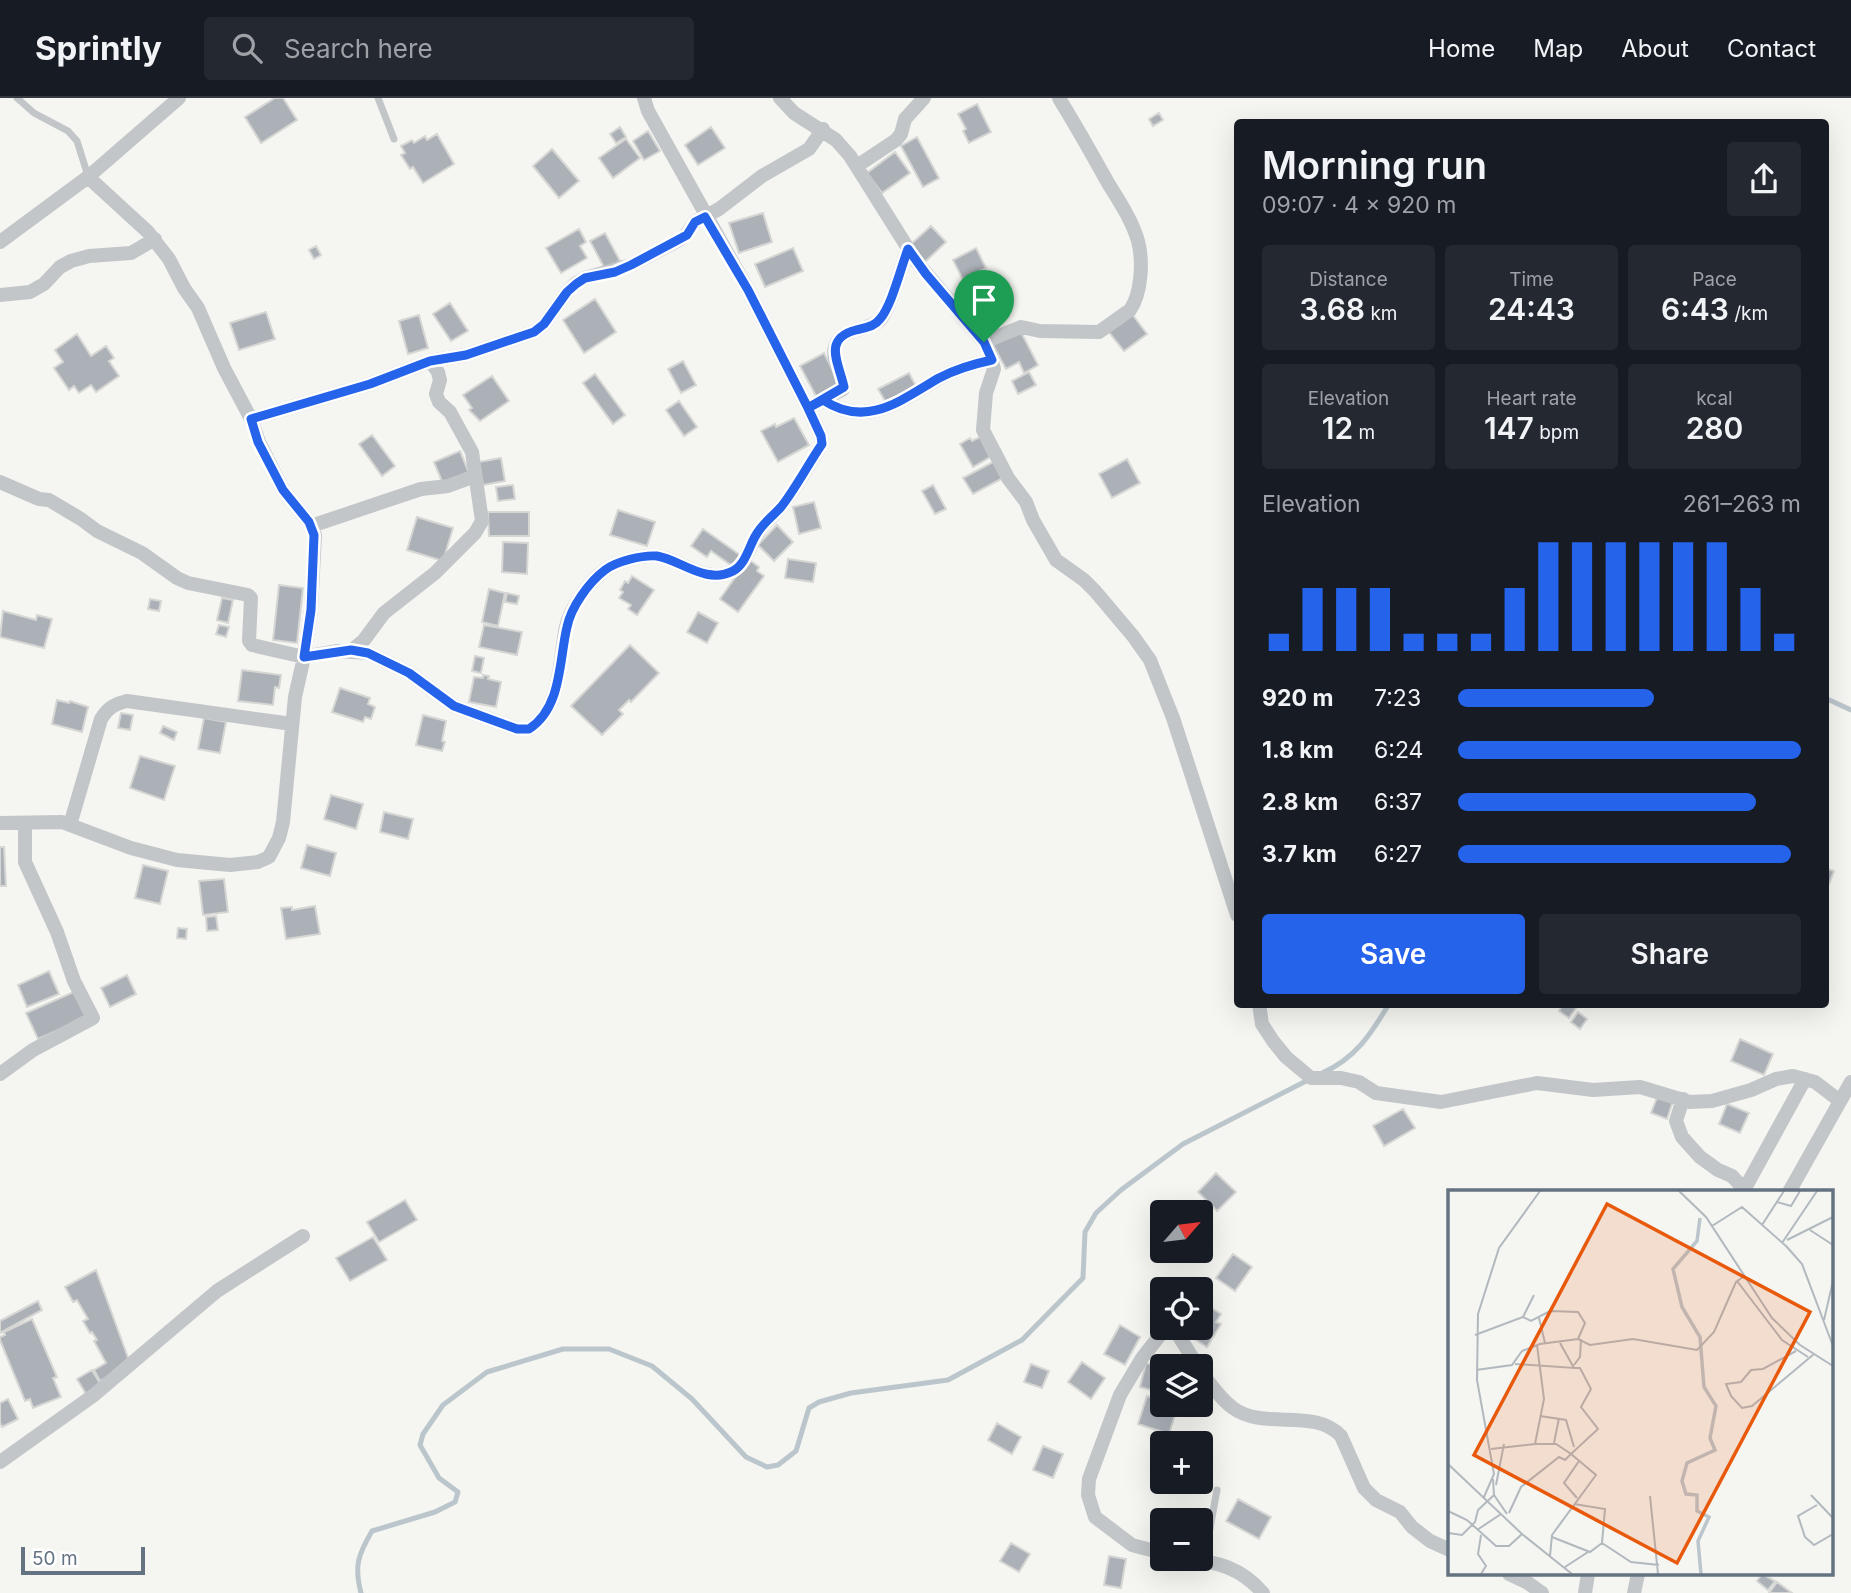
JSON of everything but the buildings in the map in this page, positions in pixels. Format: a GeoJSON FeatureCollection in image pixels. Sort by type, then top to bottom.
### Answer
{"type":"FeatureCollection","features":[{"type":"Feature","properties":{"kind":"street"},"geometry":{"type":"LineString","coordinates":[[0,242],[88,177],[180,98]]}},
{"type":"Feature","properties":{"kind":"street"},"geometry":{"type":"LineString","coordinates":[[0,482],[39,499],[49,500],[97,531],[142,553],[177,578],[188,583],[248,595],[251,598],[249,642],[252,645],[304,657],[351,650],[368,653],[397,667],[454,706],[517,729],[529,729],[543,716],[554,693],[567,626],[573,609],[606,570],[625,561],[648,556],[659,556],[680,566],[714,575],[725,574],[738,568],[755,536],[782,506],[822,444],[808,408],[748,290],[705,217],[648,111],[644,98]]}},
{"type":"Feature","properties":{"kind":"street"},"geometry":{"type":"LineString","coordinates":[[780,98],[794,113],[823,129],[836,140],[857,166],[926,274],[984,342],[994,369],[986,393],[983,430],[1008,478],[1026,502],[1056,560],[1095,592],[1150,660],[1173,718],[1234,906]]}},
{"type":"Feature","properties":{"kind":"street"},"geometry":{"type":"LineString","coordinates":[[857,166],[901,134],[905,119],[924,98]]}},
{"type":"Feature","properties":{"kind":"street"},"geometry":{"type":"LineString","coordinates":[[984,342],[1021,327],[1040,331],[1099,332],[1134,305],[1140,258],[1138,240],[1124,208],[1059,98]]}},
{"type":"Feature","properties":{"kind":"street"},"geometry":{"type":"LineString","coordinates":[[251,419],[370,384],[430,361],[466,355],[534,332],[544,324],[576,284],[585,278],[615,272],[631,265],[687,235],[695,222],[719,209],[762,176],[809,149],[823,129]]}},
{"type":"Feature","properties":{"kind":"street"},"geometry":{"type":"LineString","coordinates":[[0,823],[62,822],[131,848],[177,860],[230,864],[258,862],[269,856],[279,838],[292,724],[304,657],[313,572],[314,535],[311,526],[283,490],[258,442],[251,419],[224,368],[198,308],[155,239],[88,177]]}},
{"type":"Feature","properties":{"kind":"street"},"geometry":{"type":"LineString","coordinates":[[0,295],[30,292],[71,261],[89,256],[131,253],[155,239]]}},
{"type":"Feature","properties":{"kind":"street"},"geometry":{"type":"LineString","coordinates":[[808,408],[844,387],[835,345],[842,336],[878,322],[886,311],[908,249]]}},
{"type":"Feature","properties":{"kind":"street"},"geometry":{"type":"LineString","coordinates":[[823,400],[834,407],[862,412],[886,409],[920,392],[940,378],[969,365],[992,360]]}},
{"type":"Feature","properties":{"kind":"street"},"geometry":{"type":"LineString","coordinates":[[351,650],[364,640],[384,613],[435,573],[475,533],[482,521],[472,452],[450,412],[439,402],[436,394],[440,380],[430,361]]}},
{"type":"Feature","properties":{"kind":"street"},"geometry":{"type":"LineString","coordinates":[[311,526],[421,489],[448,486],[475,476]]}},
{"type":"Feature","properties":{"kind":"street"},"geometry":{"type":"LineString","coordinates":[[70,825],[101,719],[110,707],[116,704],[127,701],[292,724]]}},
{"type":"Feature","properties":{"kind":"street"},"geometry":{"type":"LineString","coordinates":[[0,1074],[33,1050],[93,1018],[74,981],[51,916],[25,862],[25,823]]}},
{"type":"Feature","properties":{"kind":"street"},"geometry":{"type":"LineString","coordinates":[[1260,1008],[1262,1024],[1273,1041],[1286,1057],[1311,1078],[1359,1082],[1376,1093],[1441,1102],[1537,1083],[1593,1090],[1640,1087],[1690,1102],[1712,1101],[1751,1090],[1776,1079],[1793,1076],[1815,1082],[1840,1101]]}},
{"type":"Feature","properties":{"kind":"street"},"geometry":{"type":"LineString","coordinates":[[1744,1190],[1805,1079]]}},
{"type":"Feature","properties":{"kind":"street"},"geometry":{"type":"LineString","coordinates":[[1790,1190],[1851,1082]]}},
{"type":"Feature","properties":{"kind":"street"},"geometry":{"type":"LineString","coordinates":[[1683,1099],[1676,1121],[1682,1137],[1700,1157],[1732,1176],[1742,1190]]}},
{"type":"Feature","properties":{"kind":"street"},"geometry":{"type":"LineString","coordinates":[[0,1462],[94,1395],[217,1291],[303,1236]]}},
{"type":"Feature","properties":{"kind":"street"},"geometry":{"type":"LineString","coordinates":[[1150,1550],[1132,1545],[1095,1517],[1088,1495],[1089,1479],[1120,1395],[1142,1358],[1161,1334],[1172,1331],[1177,1333],[1190,1354]]}},
{"type":"Feature","properties":{"kind":"street"},"geometry":{"type":"LineString","coordinates":[[1213,1386],[1232,1408],[1249,1416],[1265,1420],[1292,1418],[1325,1425],[1335,1430],[1341,1436],[1364,1488],[1376,1500],[1401,1512],[1412,1527],[1430,1541],[1448,1549]]}},
{"type":"Feature","properties":{"kind":"street"},"geometry":{"type":"LineString","coordinates":[[1213,1563],[1231,1567],[1251,1579],[1263,1593]]}},
{"type":"Feature","properties":{"kind":"street"},"geometry":{"type":"LineString","coordinates":[[1513,1576],[1542,1593]]}},
{"type":"Feature","properties":{"kind":"lane"},"geometry":{"type":"LineString","coordinates":[[18,98],[34,113],[68,131],[77,141],[88,177]]}},
{"type":"Feature","properties":{"kind":"lane"},"geometry":{"type":"LineString","coordinates":[[378,98],[394,139]]}},
{"type":"Feature","properties":{"kind":"lane"},"geometry":{"type":"LineString","coordinates":[[1213,1514],[1217,1490]]}},
{"type":"Feature","properties":{"kind":"waterway"},"geometry":{"type":"LineString","coordinates":[[1829,700],[1851,710]]}},
{"type":"Feature","properties":{"kind":"waterway"},"geometry":{"type":"LineString","coordinates":[[1322,1073],[1353,1053],[1369,1035],[1386,1008]]}},
{"type":"Feature","properties":{"kind":"waterway"},"geometry":{"type":"LineString","coordinates":[[361,1593],[359,1561],[372,1531],[435,1512],[455,1502],[458,1492],[439,1478],[420,1445],[423,1434],[443,1405],[487,1372],[563,1349],[609,1349],[652,1366],[692,1399],[746,1457],[767,1467],[778,1465],[796,1451],[809,1408],[819,1402],[851,1393],[948,1380],[1022,1340],[1083,1278],[1085,1232],[1096,1213],[1121,1190],[1183,1144],[1310,1079]]}},
{"type":"Feature","properties":{"kind":"route"},"geometry":{"type":"LineString","coordinates":[[984,342],[908,249],[886,311],[878,322],[870,327],[853,330],[842,336],[835,345],[844,389],[823,400],[808,408],[822,444],[782,506],[762,525],[738,568],[725,574],[714,575],[680,566],[659,556],[648,556],[625,561],[606,570],[573,609],[567,626],[554,693],[543,716],[529,729],[517,729],[454,706],[409,673],[368,653],[351,650],[304,657],[311,610],[314,535],[309,522],[283,490],[258,442],[251,419],[370,384],[430,361],[466,355],[534,332],[544,324],[576,284],[585,278],[615,272],[631,265],[687,235],[695,222],[705,217],[748,290],[808,408],[823,400],[834,407],[862,412],[886,409],[920,392],[940,378],[969,365],[992,360],[984,342]]}}]}
